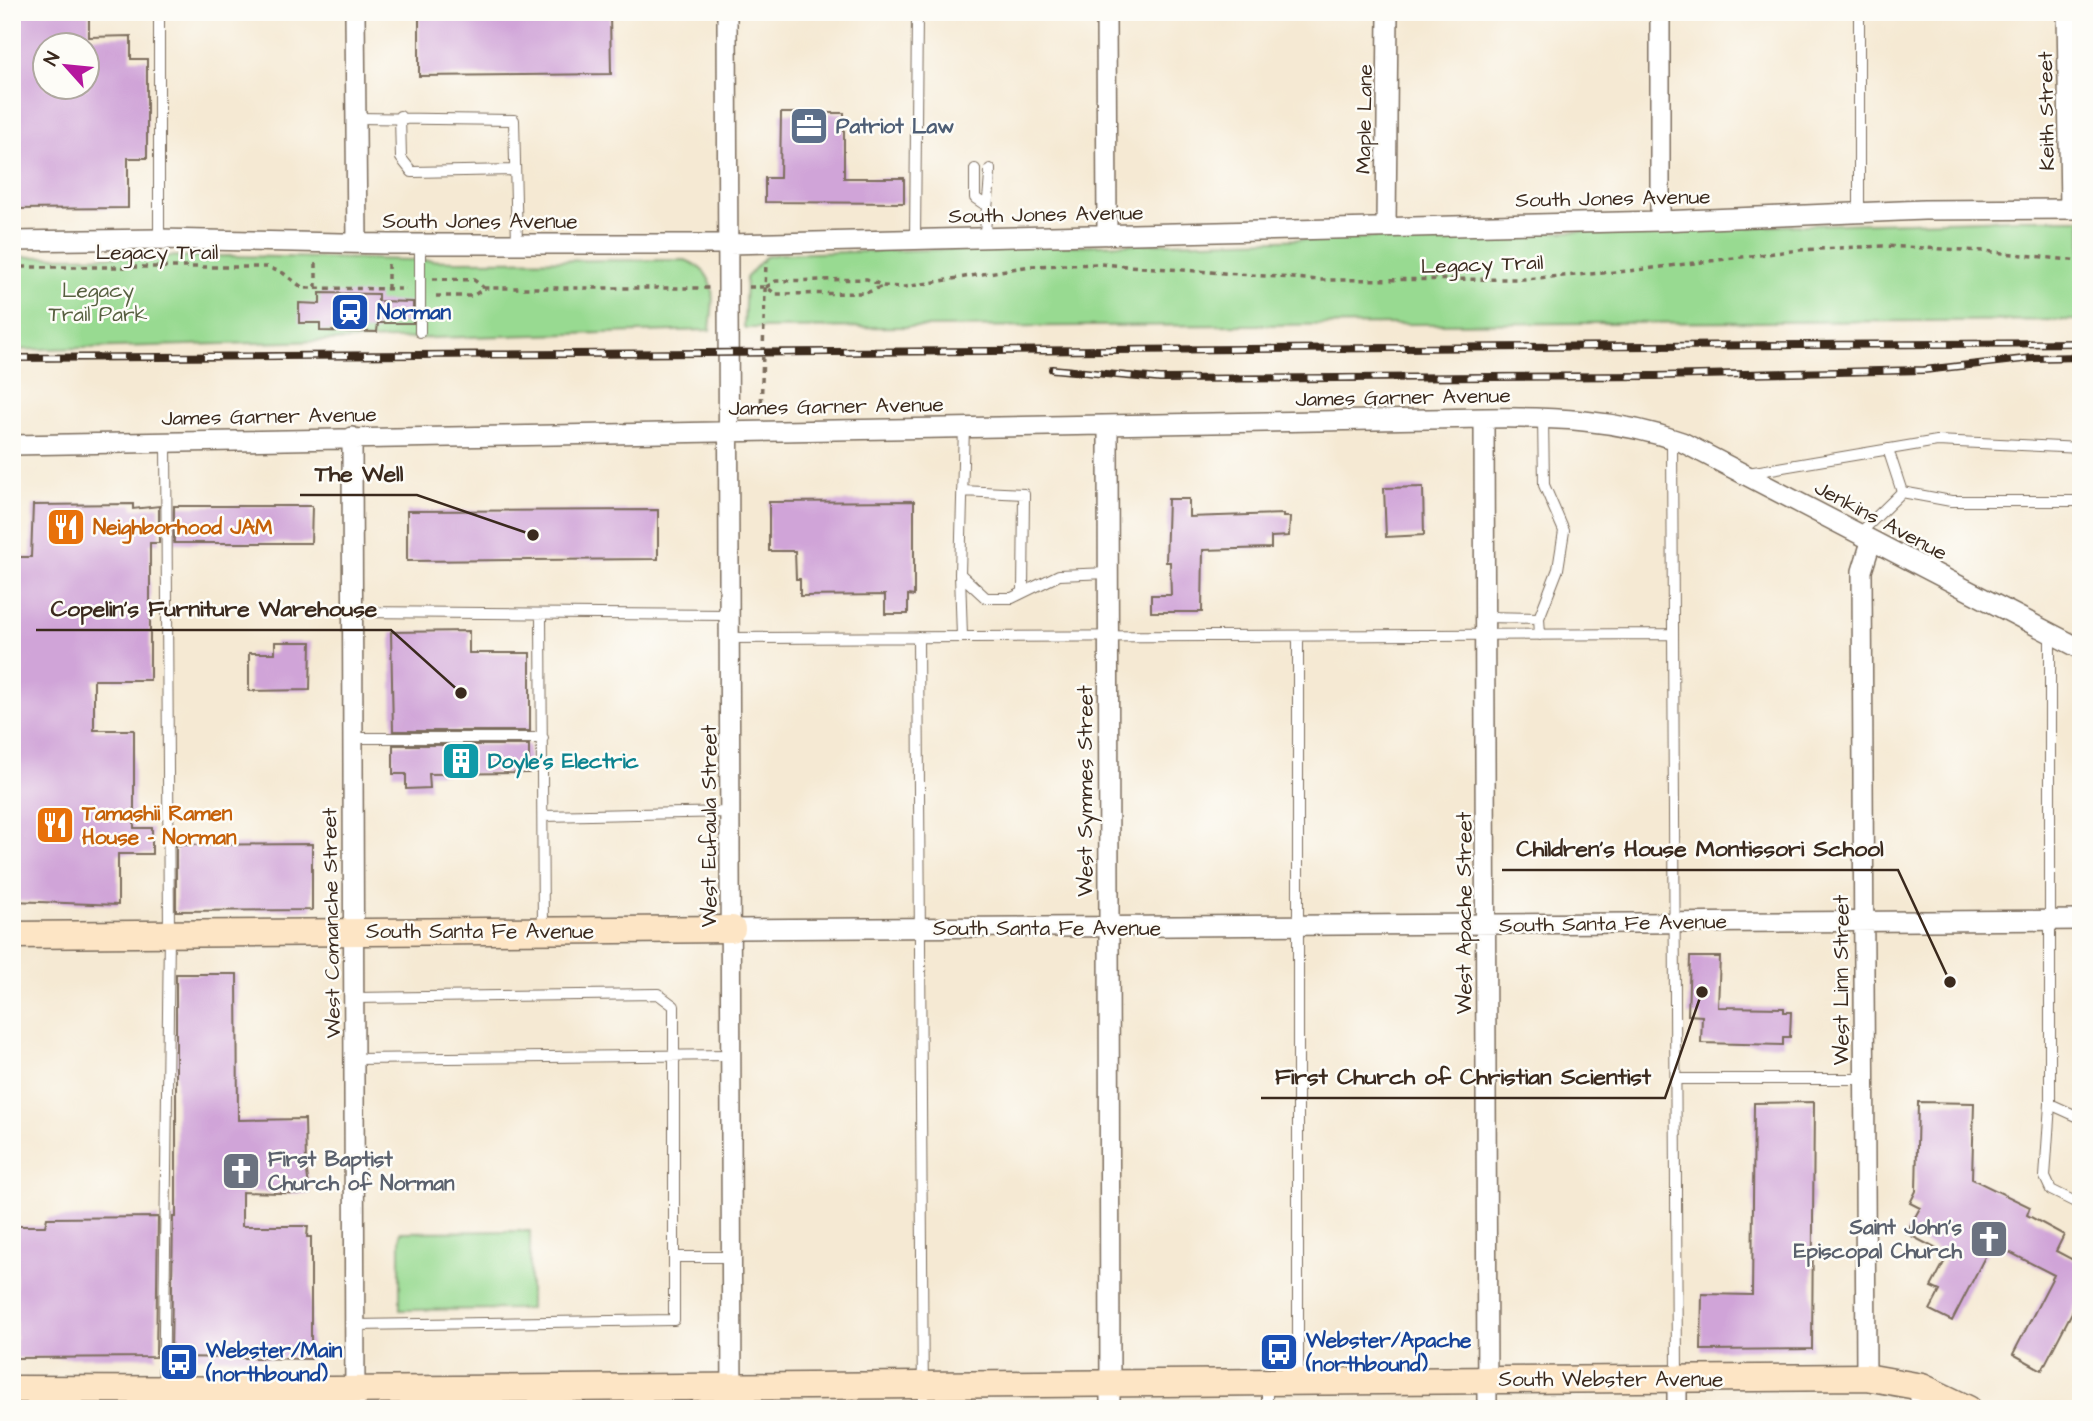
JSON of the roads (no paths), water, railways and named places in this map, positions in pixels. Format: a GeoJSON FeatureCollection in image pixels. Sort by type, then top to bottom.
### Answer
{"type":"FeatureCollection","features":[{"type":"Feature","properties":{"kind":"street"},"geometry":{"type":"LineString","coordinates":[[355,12],[357,243]]}},
{"type":"Feature","properties":{"kind":"street","name":"West Eufaula Street"},"geometry":{"type":"LineString","coordinates":[[727,12],[732,1398]]}},
{"type":"Feature","properties":{"kind":"street"},"geometry":{"type":"LineString","coordinates":[[1106,12],[1107,235]]}},
{"type":"Feature","properties":{"kind":"street","name":"Maple Lane"},"geometry":{"type":"LineString","coordinates":[[1386,226],[1388,12]]}},
{"type":"Feature","properties":{"kind":"street"},"geometry":{"type":"LineString","coordinates":[[1660,12],[1660,221]]}},
{"type":"Feature","properties":{"kind":"street","name":"Keith Street"},"geometry":{"type":"LineString","coordinates":[[2067,12],[2075,209]]}},
{"type":"Feature","properties":{"kind":"street","name":"South Jones Avenue"},"geometry":{"type":"LineString","coordinates":[[12,241],[159,239],[420,244],[729,244],[2075,209]]}},
{"type":"Feature","properties":{"kind":"street","name":"James Garner Avenue"},"geometry":{"type":"LineString","coordinates":[[12,445],[1543,417],[1593,420],[1666,436]]}},
{"type":"Feature","properties":{"kind":"street","name":"West Apache Street"},"geometry":{"type":"LineString","coordinates":[[1483,418],[1486,626],[1487,1409]]}},
{"type":"Feature","properties":{"kind":"street","name":"West Symmes Street"},"geometry":{"type":"LineString","coordinates":[[1108,426],[1110,1396]]}},
{"type":"Feature","properties":{"kind":"street","name":"Jenkins Avenue"},"geometry":{"type":"LineString","coordinates":[[1666,436],[2081,649]]}},
{"type":"Feature","properties":{"kind":"street","name":"West Comanche Street"},"geometry":{"type":"LineString","coordinates":[[352,437],[355,1399]]}},
{"type":"Feature","properties":{"kind":"street","name":"West Linn Street"},"geometry":{"type":"LineString","coordinates":[[1865,538],[1862,571],[1866,1377]]}},
{"type":"Feature","properties":{"kind":"street","name":"South Santa Fe Avenue"},"geometry":{"type":"LineString","coordinates":[[12,935],[2081,920]]}},
{"type":"Feature","properties":{"kind":"street","name":"South Webster Avenue"},"geometry":{"type":"LineString","coordinates":[[12,1389],[163,1399],[1110,1396],[1267,1382],[1866,1377],[1915,1397],[1968,1409]]}},
{"type":"Feature","properties":{"kind":"street"},"geometry":{"type":"LineString","coordinates":[[1676,1378],[1677,1409]]}},
{"type":"Feature","properties":{"kind":"lane"},"geometry":{"type":"LineString","coordinates":[[159,12],[159,239]]}},
{"type":"Feature","properties":{"kind":"lane"},"geometry":{"type":"LineString","coordinates":[[915,240],[917,12]]}},
{"type":"Feature","properties":{"kind":"lane"},"geometry":{"type":"LineString","coordinates":[[1858,213],[1859,12]]}},
{"type":"Feature","properties":{"kind":"lane"},"geometry":{"type":"LineString","coordinates":[[356,118],[400,116],[514,120],[517,244]]}},
{"type":"Feature","properties":{"kind":"lane"},"geometry":{"type":"LineString","coordinates":[[400,116],[401,158],[412,172],[515,170]]}},
{"type":"Feature","properties":{"kind":"lane"},"geometry":{"type":"LineString","coordinates":[[975,169],[975,198],[984,204]]}},
{"type":"Feature","properties":{"kind":"lane"},"geometry":{"type":"LineString","coordinates":[[985,238],[984,204],[989,193],[990,169]]}},
{"type":"Feature","properties":{"kind":"lane"},"geometry":{"type":"LineString","coordinates":[[420,244],[420,332]]}},
{"type":"Feature","properties":{"kind":"lane"},"geometry":{"type":"LineString","coordinates":[[1540,635],[1539,618],[1555,580],[1564,531],[1544,485],[1543,417]]}},
{"type":"Feature","properties":{"kind":"lane"},"geometry":{"type":"LineString","coordinates":[[962,637],[960,574],[964,426]]}},
{"type":"Feature","properties":{"kind":"lane"},"geometry":{"type":"LineString","coordinates":[[1666,436],[1673,634],[1676,1378]]}},
{"type":"Feature","properties":{"kind":"lane"},"geometry":{"type":"LineString","coordinates":[[163,1399],[169,934],[166,441]]}},
{"type":"Feature","properties":{"kind":"lane"},"geometry":{"type":"LineString","coordinates":[[1744,474],[1937,441],[2081,448]]}},
{"type":"Feature","properties":{"kind":"lane"},"geometry":{"type":"LineString","coordinates":[[1888,449],[1902,492]]}},
{"type":"Feature","properties":{"kind":"lane"},"geometry":{"type":"LineString","coordinates":[[962,491],[1024,494],[1023,591]]}},
{"type":"Feature","properties":{"kind":"lane"},"geometry":{"type":"LineString","coordinates":[[1902,492],[1951,501],[2081,501]]}},
{"type":"Feature","properties":{"kind":"lane"},"geometry":{"type":"LineString","coordinates":[[1865,538],[1902,492]]}},
{"type":"Feature","properties":{"kind":"lane"},"geometry":{"type":"LineString","coordinates":[[960,574],[986,598],[1012,598],[1059,575],[1108,573]]}},
{"type":"Feature","properties":{"kind":"lane"},"geometry":{"type":"LineString","coordinates":[[352,612],[730,615]]}},
{"type":"Feature","properties":{"kind":"lane"},"geometry":{"type":"LineString","coordinates":[[541,614],[543,931]]}},
{"type":"Feature","properties":{"kind":"lane"},"geometry":{"type":"LineString","coordinates":[[731,638],[1298,636],[1486,626],[1539,618]]}},
{"type":"Feature","properties":{"kind":"lane"},"geometry":{"type":"LineString","coordinates":[[1486,626],[1540,635],[1673,634]]}},
{"type":"Feature","properties":{"kind":"lane"},"geometry":{"type":"LineString","coordinates":[[2050,633],[2053,920],[2050,1104],[2045,1177],[2051,1190],[2081,1205]]}},
{"type":"Feature","properties":{"kind":"lane"},"geometry":{"type":"LineString","coordinates":[[1298,636],[1298,1382]]}},
{"type":"Feature","properties":{"kind":"lane"},"geometry":{"type":"LineString","coordinates":[[918,637],[923,1397]]}},
{"type":"Feature","properties":{"kind":"lane"},"geometry":{"type":"LineString","coordinates":[[353,738],[543,738]]}},
{"type":"Feature","properties":{"kind":"lane"},"geometry":{"type":"LineString","coordinates":[[543,816],[731,812]]}},
{"type":"Feature","properties":{"kind":"lane"},"geometry":{"type":"LineString","coordinates":[[354,998],[658,994],[674,1006],[674,1320],[356,1325]]}},
{"type":"Feature","properties":{"kind":"lane"},"geometry":{"type":"LineString","coordinates":[[355,1059],[732,1055]]}},
{"type":"Feature","properties":{"kind":"lane"},"geometry":{"type":"LineString","coordinates":[[1675,1079],[1864,1079]]}},
{"type":"Feature","properties":{"kind":"lane"},"geometry":{"type":"LineString","coordinates":[[2050,1104],[2081,1118]]}},
{"type":"Feature","properties":{"kind":"lane"},"geometry":{"type":"LineString","coordinates":[[674,1257],[732,1257]]}},
{"type":"Feature","properties":{"kind":"lane"},"geometry":{"type":"LineString","coordinates":[[1266,1409],[1267,1382]]}},
{"type":"Feature","properties":{"kind":"railway"},"geometry":{"type":"LineString","coordinates":[[12,358],[2081,343]]}},
{"type":"Feature","properties":{"kind":"railway"},"geometry":{"type":"LineString","coordinates":[[1052,369],[1160,379],[1656,376],[1924,370],[2033,358],[2081,357]]}},
{"type":"Feature","properties":{"kind":"place","name":"Patriot Law"},"geometry":{"type":"Point","coordinates":[809,126]}},
{"type":"Feature","properties":{"kind":"place","name":"Norman"},"geometry":{"type":"Point","coordinates":[350,312]}},
{"type":"Feature","properties":{"kind":"place","name":"Neighborhood JAM"},"geometry":{"type":"Point","coordinates":[66,527]}},
{"type":"Feature","properties":{"kind":"place","name":"The Well"},"geometry":{"type":"Point","coordinates":[533,535]}},
{"type":"Feature","properties":{"kind":"place","name":"Copelin's Furniture Warehouse"},"geometry":{"type":"Point","coordinates":[461,693]}},
{"type":"Feature","properties":{"kind":"place","name":"Doyle's Electric"},"geometry":{"type":"Point","coordinates":[461,761]}},
{"type":"Feature","properties":{"kind":"place","name":"Tamashii Ramen House - Norman"},"geometry":{"type":"Point","coordinates":[55,825]}},
{"type":"Feature","properties":{"kind":"place","name":"Children's House Montissori School"},"geometry":{"type":"Point","coordinates":[1950,982]}},
{"type":"Feature","properties":{"kind":"place","name":"First Church of Christian Scientist"},"geometry":{"type":"Point","coordinates":[1702,992]}},
{"type":"Feature","properties":{"kind":"place","name":"First Baptist Church of Norman"},"geometry":{"type":"Point","coordinates":[241,1171]}},
{"type":"Feature","properties":{"kind":"place","name":"Saint John's Episcopal Church"},"geometry":{"type":"Point","coordinates":[1989,1239]}},
{"type":"Feature","properties":{"kind":"place","name":"Webster/Apache (northbound)"},"geometry":{"type":"Point","coordinates":[1279,1352]}},
{"type":"Feature","properties":{"kind":"place","name":"Webster/Main (northbound)"},"geometry":{"type":"Point","coordinates":[179,1362]}},
{"type":"Feature","properties":{"kind":"park label","name":"Legacy Trail Park"},"geometry":{"type":"Point","coordinates":[98,302]}}]}
